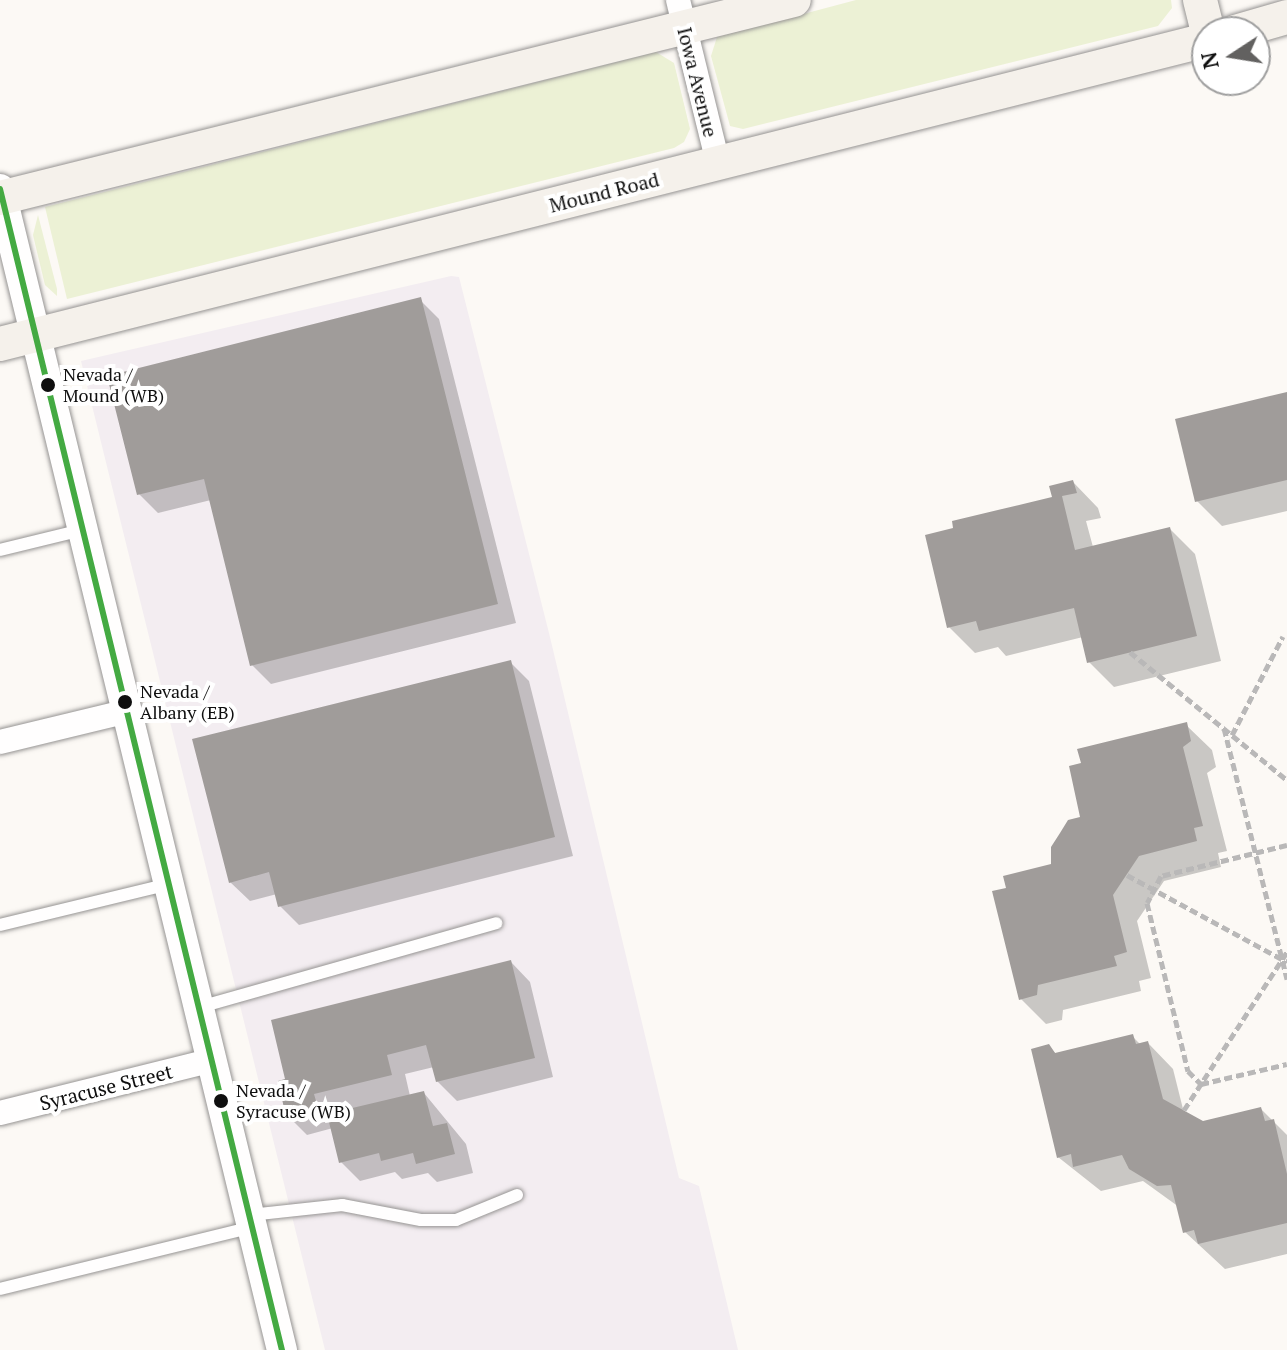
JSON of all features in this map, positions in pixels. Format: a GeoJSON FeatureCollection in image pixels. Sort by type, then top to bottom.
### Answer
{"type":"FeatureCollection","features":[{"type":"Feature","properties":{"kind":"main road"},"geometry":{"type":"LineString","coordinates":[[1,195],[681,14],[794,0]]}},
{"type":"Feature","properties":{"kind":"main road","name":"Mound Road"},"geometry":{"type":"LineString","coordinates":[[0,344],[1191,44]]}},
{"type":"Feature","properties":{"kind":"street","name":"Iowa Avenue"},"geometry":{"type":"LineString","coordinates":[[681,14],[718,163]]}},
{"type":"Feature","properties":{"kind":"street"},"geometry":{"type":"LineString","coordinates":[[1,195],[282,1350]]}},
{"type":"Feature","properties":{"kind":"street"},"geometry":{"type":"LineString","coordinates":[[0,742],[128,711]]}},
{"type":"Feature","properties":{"kind":"street","name":"Syracuse Street"},"geometry":{"type":"LineString","coordinates":[[0,1113],[212,1060]]}},
{"type":"Feature","properties":{"kind":"lane"},"geometry":{"type":"LineString","coordinates":[[0,550],[84,530]]}},
{"type":"Feature","properties":{"kind":"lane"},"geometry":{"type":"LineString","coordinates":[[0,925],[170,884]]}},
{"type":"Feature","properties":{"kind":"lane"},"geometry":{"type":"LineString","coordinates":[[200,1007],[496,923]]}},
{"type":"Feature","properties":{"kind":"lane"},"geometry":{"type":"LineString","coordinates":[[0,1289],[251,1221],[342,1205],[421,1220],[456,1220],[517,1195]]}},
{"type":"Feature","properties":{"kind":"path"},"geometry":{"type":"LineString","coordinates":[[1232,735],[1283,636]]}},
{"type":"Feature","properties":{"kind":"path"},"geometry":{"type":"LineString","coordinates":[[1130,652],[1287,780]]}},
{"type":"Feature","properties":{"kind":"path"},"geometry":{"type":"LineString","coordinates":[[1224,728],[1285,960],[1287,979]]}},
{"type":"Feature","properties":{"kind":"path"},"geometry":{"type":"LineString","coordinates":[[1201,1084],[1188,1071],[1147,903],[1161,876],[1287,845]]}},
{"type":"Feature","properties":{"kind":"path"},"geometry":{"type":"LineString","coordinates":[[1127,875],[1285,960]]}},
{"type":"Feature","properties":{"kind":"path"},"geometry":{"type":"LineString","coordinates":[[1184,1110],[1285,960],[1287,952]]}},
{"type":"Feature","properties":{"kind":"path"},"geometry":{"type":"LineString","coordinates":[[1201,1084],[1287,1064]]}},
{"type":"Feature","properties":{"kind":"shaded area"},"geometry":{"type":"Polygon","coordinates":[[[451,276],[459,277],[549,633],[679,1178],[699,1186],[738,1350],[325,1350],[81,361],[451,276]]]}},
{"type":"Feature","properties":{"kind":"green space"},"geometry":{"type":"Polygon","coordinates":[[[856,0],[1171,0],[1172,8],[1158,26],[743,129],[730,126],[711,56],[717,37],[856,0]]]}},
{"type":"Feature","properties":{"kind":"green space"},"geometry":{"type":"Polygon","coordinates":[[[656,52],[674,63],[690,129],[684,142],[674,148],[67,299],[45,207],[656,52]]]}},
{"type":"Feature","properties":{"kind":"green space"},"geometry":{"type":"Polygon","coordinates":[[[38,215],[57,296],[45,285],[33,235],[38,215]]]}},
{"type":"Feature","properties":{"kind":"building"},"geometry":{"type":"Polygon","coordinates":[[[421,297],[498,604],[250,666],[204,479],[137,495],[107,376],[421,297]]]}},
{"type":"Feature","properties":{"kind":"building"},"geometry":{"type":"Polygon","coordinates":[[[1287,392],[1287,480],[1195,502],[1175,419],[1287,392]]]}},
{"type":"Feature","properties":{"kind":"building"},"geometry":{"type":"Polygon","coordinates":[[[1073,480],[1077,493],[1062,496],[1075,550],[1170,527],[1197,636],[1087,663],[1074,608],[979,631],[976,621],[947,628],[925,535],[953,528],[952,521],[1052,497],[1049,486],[1073,480]]]}},
{"type":"Feature","properties":{"kind":"building"},"geometry":{"type":"Polygon","coordinates":[[[511,660],[555,837],[278,907],[269,872],[229,883],[192,739],[511,660]]]}},
{"type":"Feature","properties":{"kind":"building"},"geometry":{"type":"Polygon","coordinates":[[[1187,722],[1191,741],[1183,747],[1203,826],[1194,828],[1197,841],[1139,856],[1113,895],[1127,952],[1114,956],[1117,966],[1038,985],[1037,995],[1019,1000],[992,891],[1006,888],[1003,876],[1051,864],[1051,847],[1068,820],[1080,817],[1069,766],[1081,763],[1077,749],[1187,722]]]}},
{"type":"Feature","properties":{"kind":"building"},"geometry":{"type":"Polygon","coordinates":[[[511,960],[535,1058],[436,1082],[426,1045],[387,1055],[392,1075],[314,1094],[318,1108],[286,1117],[278,1081],[285,1079],[271,1020],[511,960]]]}},
{"type":"Feature","properties":{"kind":"building"},"geometry":{"type":"Polygon","coordinates":[[[1133,1034],[1136,1044],[1148,1041],[1163,1099],[1203,1121],[1261,1107],[1265,1121],[1274,1119],[1287,1174],[1287,1223],[1198,1244],[1194,1230],[1183,1233],[1171,1185],[1157,1186],[1129,1169],[1122,1155],[1073,1167],[1071,1154],[1057,1158],[1031,1049],[1049,1044],[1055,1053],[1133,1034]]]}},
{"type":"Feature","properties":{"kind":"building"},"geometry":{"type":"Polygon","coordinates":[[[424,1091],[433,1126],[447,1123],[455,1154],[416,1164],[413,1153],[381,1161],[379,1153],[339,1163],[327,1114],[424,1091]]]}},
{"type":"Feature","properties":{"kind":"transit line"},"geometry":{"type":"LineString","coordinates":[[0,189],[282,1350]]}},
{"type":"Feature","properties":{"kind":"place","name":"Nevada / Mound (WB)"},"geometry":{"type":"Point","coordinates":[48,385]}},
{"type":"Feature","properties":{"kind":"place","name":"Nevada / Albany (EB)"},"geometry":{"type":"Point","coordinates":[125,702]}},
{"type":"Feature","properties":{"kind":"place","name":"Nevada / Syracuse (WB)"},"geometry":{"type":"Point","coordinates":[221,1101]}}]}
